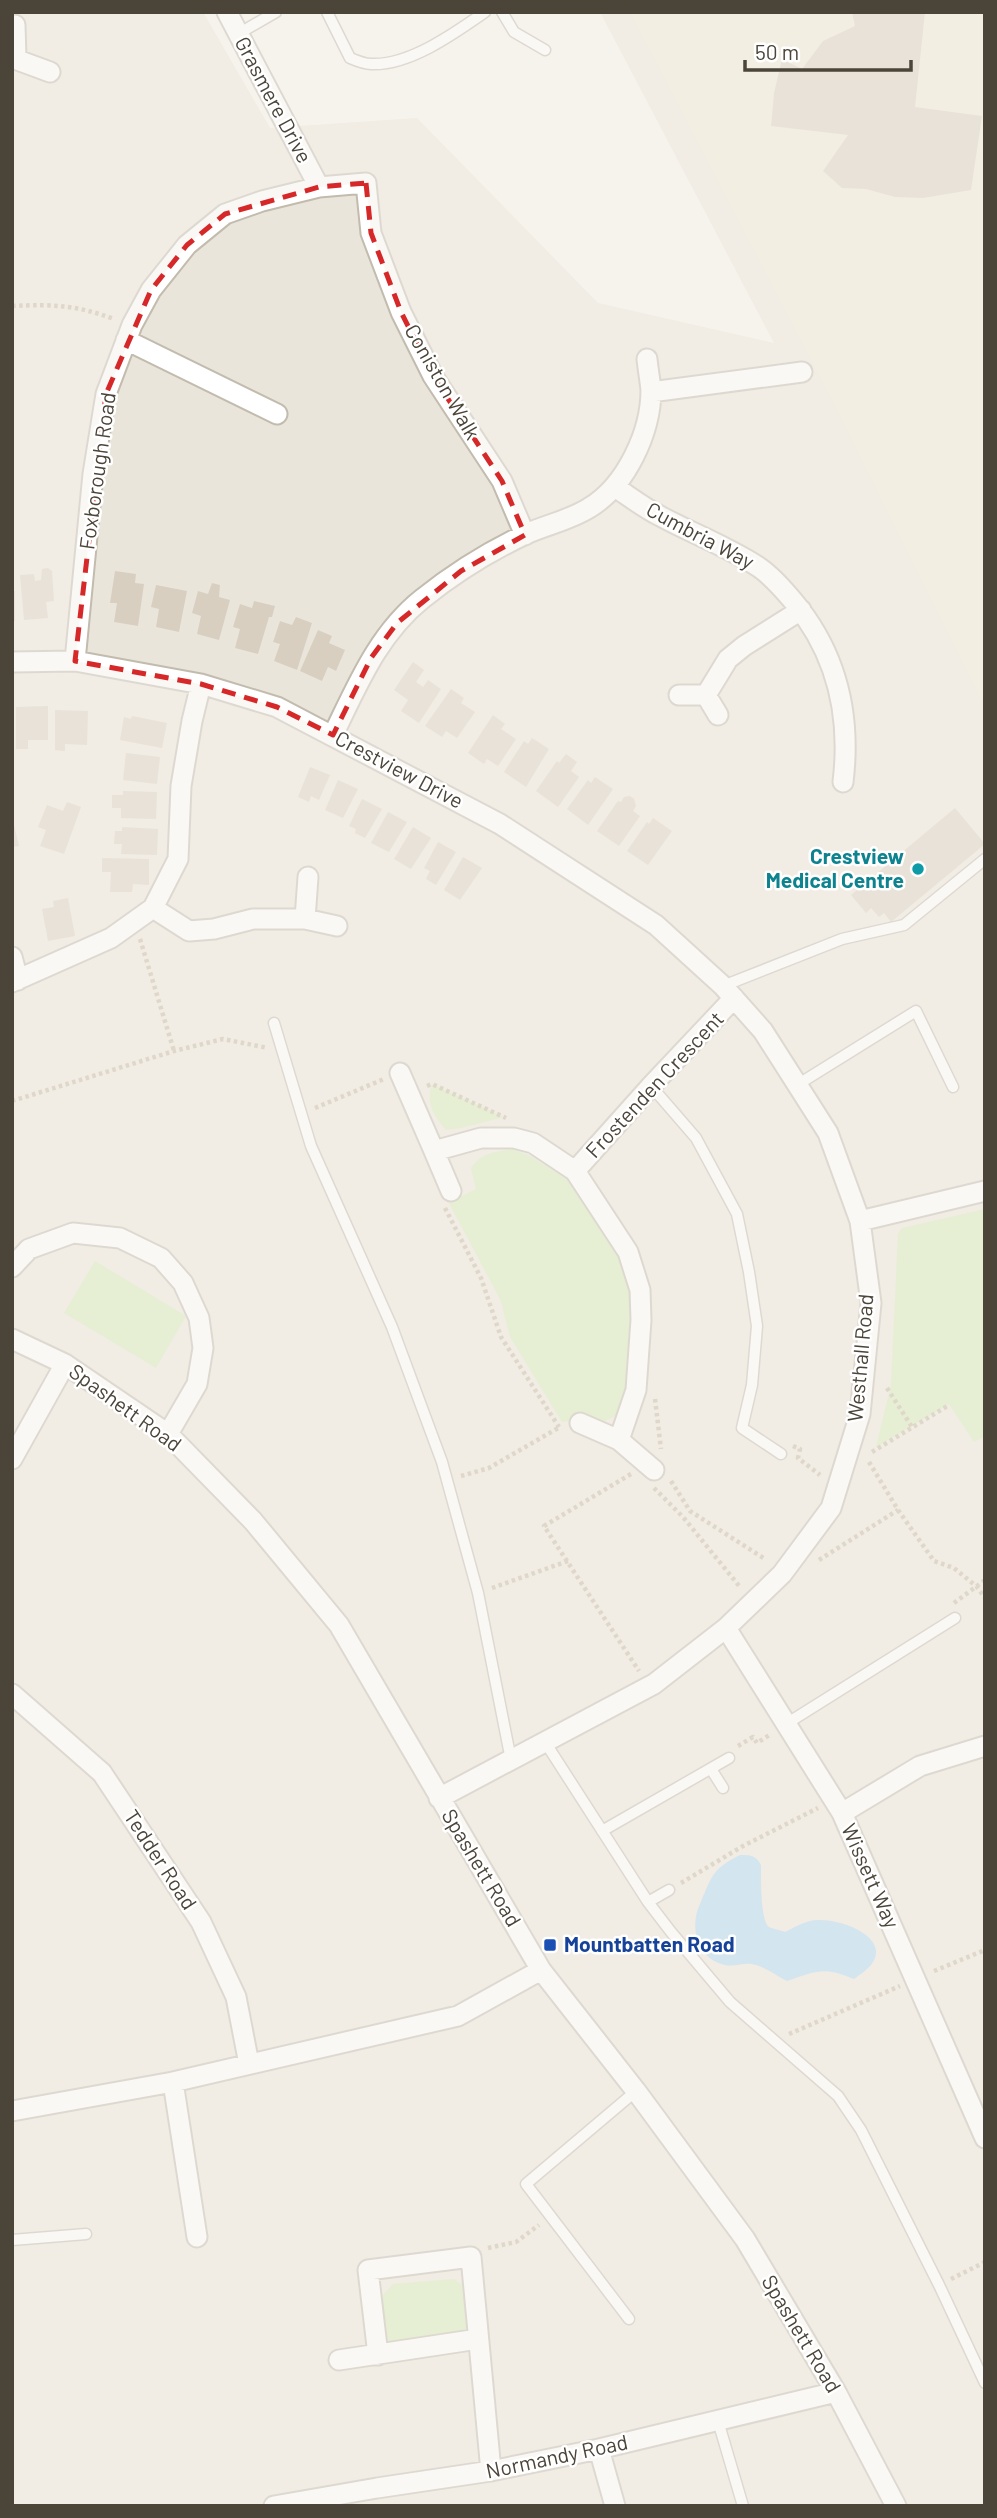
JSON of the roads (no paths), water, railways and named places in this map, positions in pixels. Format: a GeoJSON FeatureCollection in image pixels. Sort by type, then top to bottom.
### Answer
{"type":"FeatureCollection","features":[{"type":"Feature","properties":{"kind":"street","name":"Grasmere Drive"},"geometry":{"type":"LineString","coordinates":[[227,12],[319,187]]}},
{"type":"Feature","properties":{"kind":"street"},"geometry":{"type":"LineString","coordinates":[[15,25],[14,58],[50,72]]}},
{"type":"Feature","properties":{"kind":"street","name":"Foxborough Road"},"geometry":{"type":"LineString","coordinates":[[75,662],[93,474],[106,394],[129,333],[151,290],[187,245],[225,214],[262,201],[319,187],[366,183]]}},
{"type":"Feature","properties":{"kind":"street","name":"Coniston Walk"},"geometry":{"type":"LineString","coordinates":[[366,183],[371,233],[401,312],[433,376],[502,481],[525,535]]}},
{"type":"Feature","properties":{"kind":"street"},"geometry":{"type":"LineString","coordinates":[[129,333],[277,414]]}},
{"type":"Feature","properties":{"kind":"street"},"geometry":{"type":"LineString","coordinates":[[333,735],[371,658],[397,623],[421,600],[461,571],[525,535],[589,508],[615,487],[642,441],[651,392],[647,359]]}},
{"type":"Feature","properties":{"kind":"street"},"geometry":{"type":"LineString","coordinates":[[651,392],[802,372]]}},
{"type":"Feature","properties":{"kind":"street","name":"Cumbria Way"},"geometry":{"type":"LineString","coordinates":[[615,487],[657,515],[761,568],[782,587],[800,610],[818,637],[832,666],[839,690],[846,738],[843,782]]}},
{"type":"Feature","properties":{"kind":"street"},"geometry":{"type":"LineString","coordinates":[[706,695],[728,659],[800,610]]}},
{"type":"Feature","properties":{"kind":"street","name":"Crestview Drive"},"geometry":{"type":"LineString","coordinates":[[12,662],[75,662],[201,684],[277,707],[500,824],[656,925],[729,992]]}},
{"type":"Feature","properties":{"kind":"street"},"geometry":{"type":"LineString","coordinates":[[12,957],[15,981],[111,938],[153,908],[178,859],[181,786],[201,684]]}},
{"type":"Feature","properties":{"kind":"street"},"geometry":{"type":"LineString","coordinates":[[679,695],[706,695]]}},
{"type":"Feature","properties":{"kind":"street"},"geometry":{"type":"LineString","coordinates":[[706,695],[718,715]]}},
{"type":"Feature","properties":{"kind":"street"},"geometry":{"type":"LineString","coordinates":[[305,919],[308,877]]}},
{"type":"Feature","properties":{"kind":"street"},"geometry":{"type":"LineString","coordinates":[[153,908],[189,931],[214,929],[253,919],[305,919],[337,926]]}},
{"type":"Feature","properties":{"kind":"street","name":"Westhall Road"},"geometry":{"type":"LineString","coordinates":[[439,1798],[654,1684],[726,1628],[782,1574],[831,1508],[860,1414],[871,1303],[860,1221],[828,1133],[763,1031],[729,992]]}},
{"type":"Feature","properties":{"kind":"street","name":"Frostenden Crescent"},"geometry":{"type":"LineString","coordinates":[[575,1171],[651,1086],[729,992]]}},
{"type":"Feature","properties":{"kind":"street"},"geometry":{"type":"LineString","coordinates":[[400,1073],[451,1191]]}},
{"type":"Feature","properties":{"kind":"street","name":"Frostenden Crescent"},"geometry":{"type":"LineString","coordinates":[[434,1151],[481,1138],[513,1138],[533,1143],[575,1171],[628,1252],[640,1290],[641,1320],[636,1390],[620,1440]]}},
{"type":"Feature","properties":{"kind":"street"},"geometry":{"type":"LineString","coordinates":[[860,1221],[985,1191]]}},
{"type":"Feature","properties":{"kind":"street"},"geometry":{"type":"LineString","coordinates":[[12,1267],[29,1249],[73,1233],[120,1238],[161,1258],[183,1283],[199,1318],[203,1348],[197,1384],[167,1434]]}},
{"type":"Feature","properties":{"kind":"street","name":"Spashett Road"},"geometry":{"type":"LineString","coordinates":[[12,1339],[65,1364],[167,1434],[253,1521],[339,1625],[541,1970],[636,2091],[745,2239],[836,2392],[896,2506]]}},
{"type":"Feature","properties":{"kind":"street"},"geometry":{"type":"LineString","coordinates":[[12,1459],[65,1364]]}},
{"type":"Feature","properties":{"kind":"street"},"geometry":{"type":"LineString","coordinates":[[580,1423],[620,1440],[652,1475]]}},
{"type":"Feature","properties":{"kind":"street","name":"Wissett Way"},"geometry":{"type":"LineString","coordinates":[[726,1628],[838,1807],[985,2138]]}},
{"type":"Feature","properties":{"kind":"street","name":"Tedder Road"},"geometry":{"type":"LineString","coordinates":[[12,1694],[102,1773],[201,1922],[236,1997],[249,2064]]}},
{"type":"Feature","properties":{"kind":"street"},"geometry":{"type":"LineString","coordinates":[[838,1807],[920,1766],[985,1746]]}},
{"type":"Feature","properties":{"kind":"street"},"geometry":{"type":"LineString","coordinates":[[12,2111],[173,2082],[458,2016],[541,1970]]}},
{"type":"Feature","properties":{"kind":"street"},"geometry":{"type":"LineString","coordinates":[[173,2082],[197,2236]]}},
{"type":"Feature","properties":{"kind":"street"},"geometry":{"type":"LineString","coordinates":[[378,2355],[368,2270],[471,2258],[491,2472]]}},
{"type":"Feature","properties":{"kind":"street"},"geometry":{"type":"LineString","coordinates":[[340,2360],[478,2339]]}},
{"type":"Feature","properties":{"kind":"street","name":"Normandy Road"},"geometry":{"type":"LineString","coordinates":[[274,2506],[378,2497],[599,2449],[836,2392]]}},
{"type":"Feature","properties":{"kind":"street"},"geometry":{"type":"LineString","coordinates":[[599,2449],[615,2506]]}},
{"type":"Feature","properties":{"kind":"lane"},"geometry":{"type":"LineString","coordinates":[[238,34],[276,12]]}},
{"type":"Feature","properties":{"kind":"lane"},"geometry":{"type":"LineString","coordinates":[[327,12],[350,58],[369,65],[391,63],[433,46],[485,12]]}},
{"type":"Feature","properties":{"kind":"lane"},"geometry":{"type":"LineString","coordinates":[[502,12],[514,32],[545,50]]}},
{"type":"Feature","properties":{"kind":"lane"},"geometry":{"type":"LineString","coordinates":[[729,992],[842,939],[904,925],[985,859]]}},
{"type":"Feature","properties":{"kind":"lane"},"geometry":{"type":"LineString","coordinates":[[797,1085],[916,1011],[953,1087]]}},
{"type":"Feature","properties":{"kind":"lane"},"geometry":{"type":"LineString","coordinates":[[274,1023],[311,1146],[393,1327],[447,1480],[478,1593],[511,1759]]}},
{"type":"Feature","properties":{"kind":"lane"},"geometry":{"type":"LineString","coordinates":[[651,1086],[696,1138],[737,1214],[750,1272],[757,1326],[752,1385],[741,1428],[781,1454]]}},
{"type":"Feature","properties":{"kind":"lane"},"geometry":{"type":"LineString","coordinates":[[786,1724],[955,1618]]}},
{"type":"Feature","properties":{"kind":"lane"},"geometry":{"type":"LineString","coordinates":[[545,1742],[648,1902],[730,2002],[838,2096],[861,2130],[985,2383]]}},
{"type":"Feature","properties":{"kind":"lane"},"geometry":{"type":"LineString","coordinates":[[602,1831],[729,1758]]}},
{"type":"Feature","properties":{"kind":"lane"},"geometry":{"type":"LineString","coordinates":[[710,1769],[723,1788]]}},
{"type":"Feature","properties":{"kind":"lane"},"geometry":{"type":"LineString","coordinates":[[648,1902],[669,1890]]}},
{"type":"Feature","properties":{"kind":"lane"},"geometry":{"type":"LineString","coordinates":[[629,2319],[526,2184],[636,2091]]}},
{"type":"Feature","properties":{"kind":"lane"},"geometry":{"type":"LineString","coordinates":[[12,2240],[86,2234]]}},
{"type":"Feature","properties":{"kind":"lane"},"geometry":{"type":"LineString","coordinates":[[718,2421],[743,2506]]}},
{"type":"Feature","properties":{"kind":"water"},"geometry":{"type":"Polygon","coordinates":[[[740,1855],[752,1856],[761,1865],[764,1916],[769,1927],[785,1932],[810,1921],[845,1924],[868,1936],[874,1945],[876,1954],[871,1965],[854,1979],[835,1972],[820,1971],[787,1981],[757,1965],[732,1966],[715,1962],[698,1941],[695,1922],[697,1913],[714,1874],[740,1855]]]}},
{"type":"Feature","properties":{"kind":"place","name":"Crestview Medical Centre"},"geometry":{"type":"Point","coordinates":[918,869]}},
{"type":"Feature","properties":{"kind":"place","name":"Mountbatten Road"},"geometry":{"type":"Point","coordinates":[550,1945]}}]}
